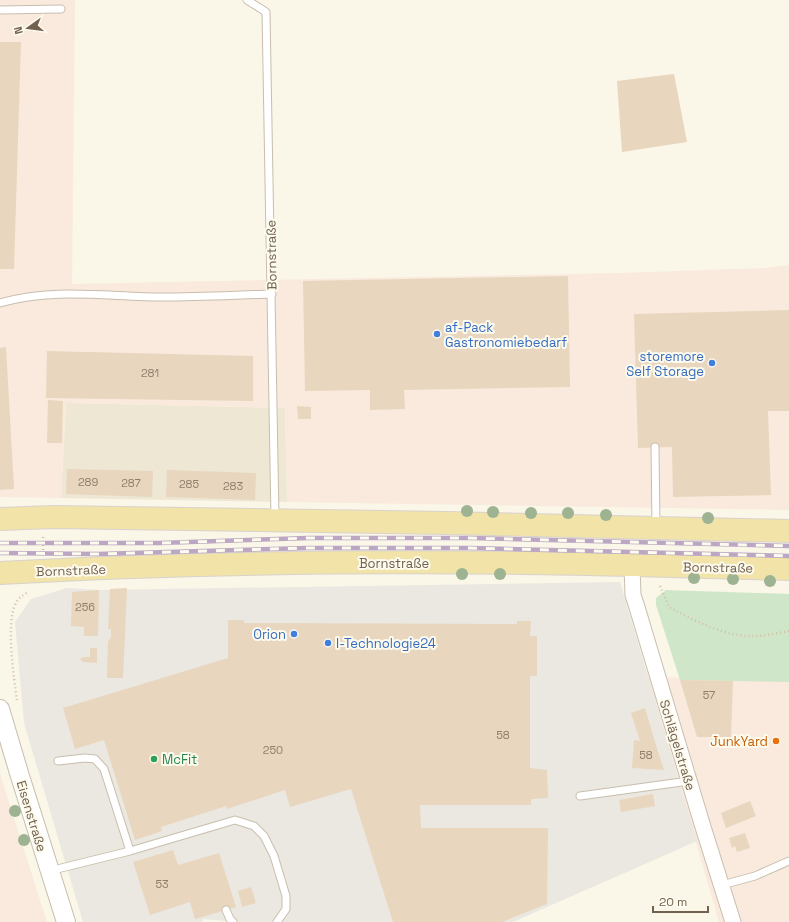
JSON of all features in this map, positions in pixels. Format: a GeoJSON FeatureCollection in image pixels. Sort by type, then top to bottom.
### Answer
{"type":"FeatureCollection","features":[{"type":"Feature","properties":{"kind":"main road"},"geometry":{"type":"LineString","coordinates":[[0,519],[43,517],[656,527],[789,531]]}},
{"type":"Feature","properties":{"kind":"main road","name":"Bornstraße"},"geometry":{"type":"LineString","coordinates":[[0,573],[43,578],[223,565],[381,562],[525,563],[789,569]]}},
{"type":"Feature","properties":{"kind":"street","name":"Schlägelstraße"},"geometry":{"type":"LineString","coordinates":[[632,566],[633,595],[733,922]]}},
{"type":"Feature","properties":{"kind":"street","name":"Eisenstraße"},"geometry":{"type":"LineString","coordinates":[[9,708],[49,871],[66,922]]}},
{"type":"Feature","properties":{"kind":"lane","name":"Bornstraße"},"geometry":{"type":"LineString","coordinates":[[247,0],[266,12],[276,521]]}},
{"type":"Feature","properties":{"kind":"lane"},"geometry":{"type":"LineString","coordinates":[[0,10],[61,9]]}},
{"type":"Feature","properties":{"kind":"lane"},"geometry":{"type":"LineString","coordinates":[[0,303],[10,300],[56,294],[163,297],[272,294]]}},
{"type":"Feature","properties":{"kind":"lane"},"geometry":{"type":"LineString","coordinates":[[655,447],[656,527]]}},
{"type":"Feature","properties":{"kind":"lane"},"geometry":{"type":"LineString","coordinates":[[58,761],[95,758],[104,769],[130,851]]}},
{"type":"Feature","properties":{"kind":"lane"},"geometry":{"type":"LineString","coordinates":[[580,796],[689,780]]}},
{"type":"Feature","properties":{"kind":"lane"},"geometry":{"type":"LineString","coordinates":[[49,871],[130,851],[235,820],[254,826],[264,836],[274,856],[286,896],[286,910],[277,922]]}},
{"type":"Feature","properties":{"kind":"lane"},"geometry":{"type":"LineString","coordinates":[[722,885],[755,876],[789,861]]}},
{"type":"Feature","properties":{"kind":"lane"},"geometry":{"type":"LineString","coordinates":[[226,910],[233,922]]}},
{"type":"Feature","properties":{"kind":"path"},"geometry":{"type":"LineString","coordinates":[[9,708],[13,672],[12,618],[15,605],[20,597],[43,578],[43,517]]}},
{"type":"Feature","properties":{"kind":"path"},"geometry":{"type":"LineString","coordinates":[[660,585],[669,608],[696,621],[740,635],[754,636],[789,631]]}},
{"type":"Feature","properties":{"kind":"shaded area"},"geometry":{"type":"Polygon","coordinates":[[[0,0],[75,0],[72,284],[622,273],[765,268],[789,265],[789,510],[287,502],[285,408],[66,403],[61,498],[0,497],[0,0]]]}},
{"type":"Feature","properties":{"kind":"shaded area"},"geometry":{"type":"Polygon","coordinates":[[[66,403],[285,408],[287,502],[61,498],[66,403]]]}},
{"type":"Feature","properties":{"kind":"shaded area"},"geometry":{"type":"Polygon","coordinates":[[[620,582],[697,841],[513,922],[238,922],[203,919],[202,922],[83,922],[24,723],[15,622],[31,599],[67,588],[100,590],[620,582]]]}},
{"type":"Feature","properties":{"kind":"shaded area"},"geometry":{"type":"Polygon","coordinates":[[[648,677],[789,681],[789,922],[719,922],[648,677]]]}},
{"type":"Feature","properties":{"kind":"shaded area"},"geometry":{"type":"Polygon","coordinates":[[[0,774],[47,922],[0,922],[0,774]]]}},
{"type":"Feature","properties":{"kind":"green space"},"geometry":{"type":"Polygon","coordinates":[[[666,590],[789,594],[789,682],[680,680],[656,605],[656,598],[666,590]]]}},
{"type":"Feature","properties":{"kind":"building"},"geometry":{"type":"Polygon","coordinates":[[[0,42],[21,42],[14,269],[0,269],[0,42]]]}},
{"type":"Feature","properties":{"kind":"building"},"geometry":{"type":"Polygon","coordinates":[[[674,74],[687,142],[622,152],[617,81],[674,74]]]}},
{"type":"Feature","properties":{"kind":"building","name":"af-Pack Gastronomiebedarf"},"geometry":{"type":"Polygon","coordinates":[[[568,276],[570,387],[404,390],[405,409],[370,410],[370,390],[305,391],[303,281],[568,276]]]}},
{"type":"Feature","properties":{"kind":"building","name":"storemore Self Storage"},"geometry":{"type":"Polygon","coordinates":[[[789,310],[789,411],[768,411],[771,495],[673,497],[672,447],[638,448],[634,314],[789,310]]]}},
{"type":"Feature","properties":{"kind":"building"},"geometry":{"type":"Polygon","coordinates":[[[6,347],[14,489],[0,490],[0,348],[6,347]]]}},
{"type":"Feature","properties":{"kind":"building"},"geometry":{"type":"Polygon","coordinates":[[[47,351],[253,356],[253,401],[46,398],[47,351]]]}},
{"type":"Feature","properties":{"kind":"building"},"geometry":{"type":"Polygon","coordinates":[[[48,400],[63,401],[62,443],[47,443],[48,400]]]}},
{"type":"Feature","properties":{"kind":"building"},"geometry":{"type":"Polygon","coordinates":[[[297,406],[311,407],[311,419],[298,419],[297,406]]]}},
{"type":"Feature","properties":{"kind":"building"},"geometry":{"type":"Polygon","coordinates":[[[67,469],[153,471],[152,497],[66,494],[67,469]]]}},
{"type":"Feature","properties":{"kind":"building"},"geometry":{"type":"Polygon","coordinates":[[[167,470],[256,473],[255,500],[166,497],[167,470]]]}},
{"type":"Feature","properties":{"kind":"building"},"geometry":{"type":"Polygon","coordinates":[[[127,588],[123,678],[107,678],[108,642],[111,637],[111,629],[108,629],[110,589],[127,588]]]}},
{"type":"Feature","properties":{"kind":"building"},"geometry":{"type":"Polygon","coordinates":[[[99,590],[98,636],[84,636],[84,627],[71,626],[72,592],[99,590]]]}},
{"type":"Feature","properties":{"kind":"building"},"geometry":{"type":"Polygon","coordinates":[[[228,620],[244,620],[244,623],[517,624],[517,621],[531,621],[530,636],[537,636],[537,676],[530,676],[530,768],[547,770],[548,798],[531,799],[531,805],[420,805],[421,828],[548,828],[547,904],[502,922],[393,922],[351,789],[290,807],[285,790],[227,809],[226,806],[161,827],[162,831],[135,840],[104,740],[75,749],[63,708],[228,658],[228,620]]]}},
{"type":"Feature","properties":{"kind":"building"},"geometry":{"type":"Polygon","coordinates":[[[90,648],[97,648],[97,663],[83,662],[80,659],[83,657],[90,657],[90,648]]]}},
{"type":"Feature","properties":{"kind":"building"},"geometry":{"type":"Polygon","coordinates":[[[680,680],[733,681],[731,737],[697,737],[680,680]]]}},
{"type":"Feature","properties":{"kind":"building"},"geometry":{"type":"Polygon","coordinates":[[[645,708],[664,770],[632,768],[634,740],[640,741],[631,713],[645,708]]]}},
{"type":"Feature","properties":{"kind":"building"},"geometry":{"type":"Polygon","coordinates":[[[653,794],[655,806],[621,812],[619,800],[653,794]]]}},
{"type":"Feature","properties":{"kind":"building"},"geometry":{"type":"Polygon","coordinates":[[[750,801],[756,816],[726,828],[721,813],[750,801]]]}},
{"type":"Feature","properties":{"kind":"building"},"geometry":{"type":"Polygon","coordinates":[[[745,833],[750,848],[737,852],[735,846],[732,848],[729,838],[745,833]]]}},
{"type":"Feature","properties":{"kind":"building"},"geometry":{"type":"Polygon","coordinates":[[[173,850],[178,865],[219,853],[236,907],[195,919],[190,902],[150,915],[133,862],[173,850]]]}},
{"type":"Feature","properties":{"kind":"building"},"geometry":{"type":"Polygon","coordinates":[[[251,887],[256,903],[242,907],[238,891],[251,887]]]}},
{"type":"Feature","properties":{"kind":"railway"},"geometry":{"type":"LineString","coordinates":[[0,543],[160,543],[308,538],[470,538],[789,546]]}},
{"type":"Feature","properties":{"kind":"railway"},"geometry":{"type":"LineString","coordinates":[[0,553],[98,554],[308,548],[470,548],[789,556]]}},
{"type":"Feature","properties":{"kind":"place","name":"af-Pack Gastronomiebedarf"},"geometry":{"type":"Point","coordinates":[437,334]}},
{"type":"Feature","properties":{"kind":"place","name":"storemore Self Storage"},"geometry":{"type":"Point","coordinates":[712,363]}},
{"type":"Feature","properties":{"kind":"place","name":"Orion"},"geometry":{"type":"Point","coordinates":[294,634]}},
{"type":"Feature","properties":{"kind":"place","name":"I-Technologie24"},"geometry":{"type":"Point","coordinates":[328,643]}},
{"type":"Feature","properties":{"kind":"place","name":"JunkYard"},"geometry":{"type":"Point","coordinates":[776,741]}},
{"type":"Feature","properties":{"kind":"place","name":"McFit"},"geometry":{"type":"Point","coordinates":[154,759]}}]}
